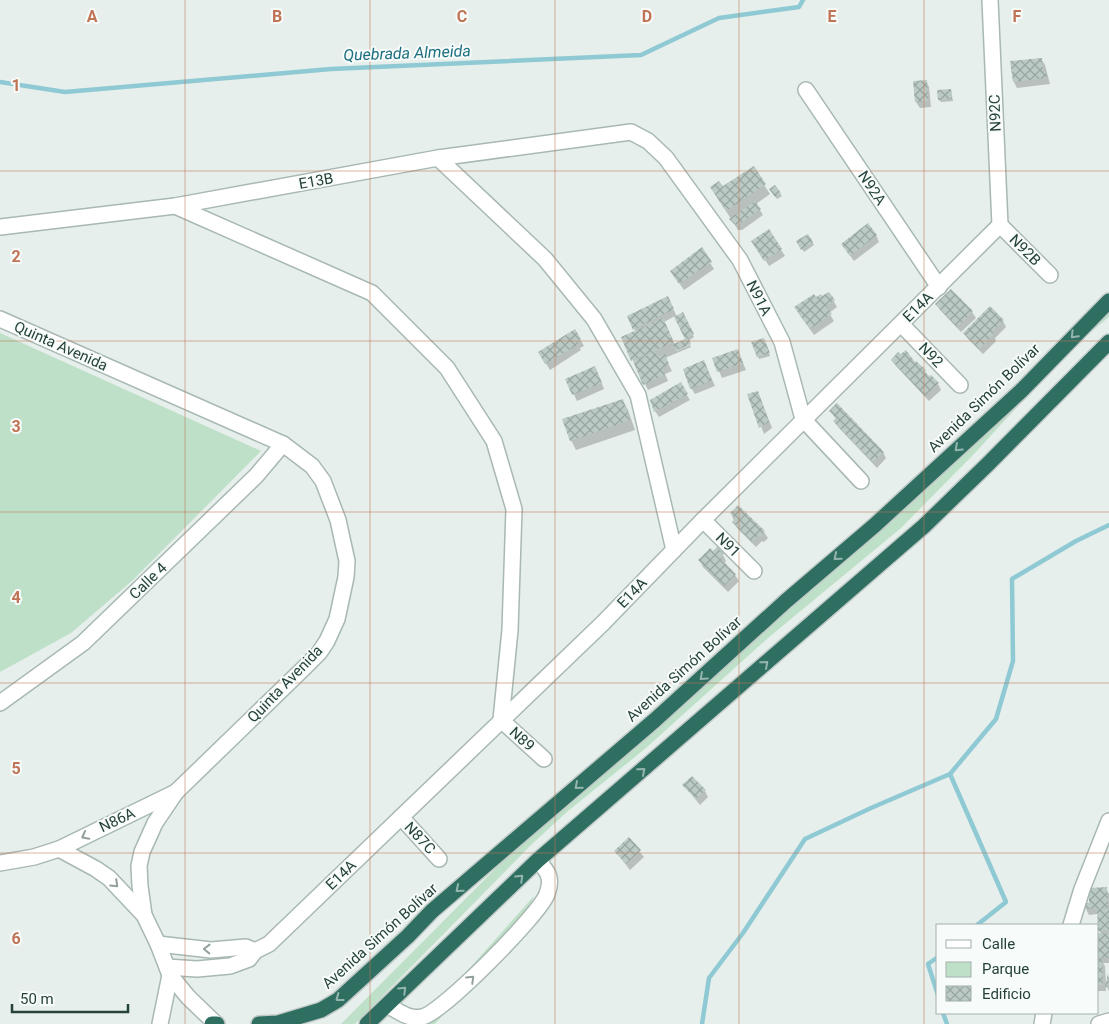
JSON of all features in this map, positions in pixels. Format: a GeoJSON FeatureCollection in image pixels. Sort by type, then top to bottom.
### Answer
{"type":"FeatureCollection","features":[{"type":"Feature","properties":{"kind":"highway","name":"Avenida Simón Bolívar"},"geometry":{"type":"LineString","coordinates":[[259,1024],[278,1023],[312,1013],[338,1000],[408,936],[432,911],[648,727],[786,601],[875,525],[1021,391],[1109,301]]}},
{"type":"Feature","properties":{"kind":"highway"},"geometry":{"type":"LineString","coordinates":[[367,1024],[538,860],[924,526],[1109,342]]}},
{"type":"Feature","properties":{"kind":"street","name":"N92C"},"geometry":{"type":"LineString","coordinates":[[990,0],[1000,226]]}},
{"type":"Feature","properties":{"kind":"street","name":"N92A"},"geometry":{"type":"LineString","coordinates":[[806,90],[939,286]]}},
{"type":"Feature","properties":{"kind":"street","name":"E13B"},"geometry":{"type":"LineString","coordinates":[[0,227],[175,206],[438,158],[631,132]]}},
{"type":"Feature","properties":{"kind":"street","name":"N91A"},"geometry":{"type":"LineString","coordinates":[[631,132],[648,140],[666,158],[740,260],[782,342],[803,419],[861,480]]}},
{"type":"Feature","properties":{"kind":"street"},"geometry":{"type":"LineString","coordinates":[[438,158],[545,259],[594,319],[638,395],[674,550]]}},
{"type":"Feature","properties":{"kind":"street"},"geometry":{"type":"LineString","coordinates":[[175,206],[372,293],[447,368],[494,441],[514,509],[510,630],[501,720]]}},
{"type":"Feature","properties":{"kind":"street","name":"N92B"},"geometry":{"type":"LineString","coordinates":[[1000,226],[1050,275]]}},
{"type":"Feature","properties":{"kind":"street","name":"E14A"},"geometry":{"type":"LineString","coordinates":[[169,971],[230,966],[249,960],[255,951],[269,944],[603,623],[803,419],[1000,226]]}},
{"type":"Feature","properties":{"kind":"street","name":"Quinta Avenida"},"geometry":{"type":"LineString","coordinates":[[0,319],[283,444],[312,466],[323,481],[338,520],[347,561],[346,577],[337,619],[327,641],[306,666],[176,792],[155,823],[142,852],[139,866],[144,916],[169,971],[188,997],[215,1024]]}},
{"type":"Feature","properties":{"kind":"street","name":"N92"},"geometry":{"type":"LineString","coordinates":[[902,324],[960,385]]}},
{"type":"Feature","properties":{"kind":"street","name":"Calle 4"},"geometry":{"type":"LineString","coordinates":[[0,703],[83,643],[256,476],[283,444]]}},
{"type":"Feature","properties":{"kind":"street","name":"N91"},"geometry":{"type":"LineString","coordinates":[[703,520],[754,570]]}},
{"type":"Feature","properties":{"kind":"street","name":"N89"},"geometry":{"type":"LineString","coordinates":[[501,720],[544,759]]}},
{"type":"Feature","properties":{"kind":"street","name":"N86A"},"geometry":{"type":"LineString","coordinates":[[0,863],[34,857],[59,849],[176,792]]}},
{"type":"Feature","properties":{"kind":"street","name":"N87C"},"geometry":{"type":"LineString","coordinates":[[401,818],[439,858]]}},
{"type":"Feature","properties":{"kind":"street"},"geometry":{"type":"LineString","coordinates":[[1071,924],[1082,889],[1109,821]]}},
{"type":"Feature","properties":{"kind":"street"},"geometry":{"type":"LineString","coordinates":[[59,849],[109,878],[144,916]]}},
{"type":"Feature","properties":{"kind":"street"},"geometry":{"type":"LineString","coordinates":[[387,1005],[416,1018],[425,1017],[445,1004],[521,930],[547,896],[549,873],[538,860]]}},
{"type":"Feature","properties":{"kind":"street"},"geometry":{"type":"LineString","coordinates":[[158,944],[190,949],[246,948],[255,951]]}},
{"type":"Feature","properties":{"kind":"street"},"geometry":{"type":"LineString","coordinates":[[160,1024],[169,971]]}},
{"type":"Feature","properties":{"kind":"street"},"geometry":{"type":"LineString","coordinates":[[1099,1024],[1109,1021]]}},
{"type":"Feature","properties":{"kind":"green space"},"geometry":{"type":"Polygon","coordinates":[[[1109,300],[1109,317],[1071,348],[974,454],[901,528],[768,638],[646,748],[568,811],[533,843],[355,1024],[341,1024],[528,836],[1109,300]]]}},
{"type":"Feature","properties":{"kind":"green space"},"geometry":{"type":"Polygon","coordinates":[[[0,333],[261,451],[133,580],[71,633],[0,672],[0,333]]]}},
{"type":"Feature","properties":{"kind":"green space"},"geometry":{"type":"Polygon","coordinates":[[[534,896],[523,922],[435,1024],[411,1024],[459,980],[534,896]]]}},
{"type":"Feature","properties":{"kind":"building"},"geometry":{"type":"Polygon","coordinates":[[[1042,58],[1043,72],[1046,72],[1047,78],[1013,82],[1010,61],[1042,58]]]}},
{"type":"Feature","properties":{"kind":"building"},"geometry":{"type":"Polygon","coordinates":[[[927,80],[928,101],[915,102],[913,81],[927,80]]]}},
{"type":"Feature","properties":{"kind":"building"},"geometry":{"type":"Polygon","coordinates":[[[951,89],[952,99],[938,100],[937,90],[951,89]]]}},
{"type":"Feature","properties":{"kind":"building"},"geometry":{"type":"Polygon","coordinates":[[[754,166],[766,184],[726,211],[710,187],[719,181],[723,186],[754,166]]]}},
{"type":"Feature","properties":{"kind":"building"},"geometry":{"type":"Polygon","coordinates":[[[775,185],[781,193],[775,197],[769,189],[775,185]]]}},
{"type":"Feature","properties":{"kind":"building"},"geometry":{"type":"Polygon","coordinates":[[[755,201],[761,209],[738,225],[729,219],[755,201]]]}},
{"type":"Feature","properties":{"kind":"building"},"geometry":{"type":"Polygon","coordinates":[[[868,223],[877,235],[850,256],[841,244],[868,223]]]}},
{"type":"Feature","properties":{"kind":"building"},"geometry":{"type":"Polygon","coordinates":[[[769,229],[782,249],[764,261],[751,241],[769,229]]]}},
{"type":"Feature","properties":{"kind":"building"},"geometry":{"type":"Polygon","coordinates":[[[808,234],[813,242],[801,250],[796,241],[808,234]]]}},
{"type":"Feature","properties":{"kind":"building"},"geometry":{"type":"Polygon","coordinates":[[[702,247],[712,262],[679,284],[670,271],[702,247]]]}},
{"type":"Feature","properties":{"kind":"building"},"geometry":{"type":"Polygon","coordinates":[[[951,289],[973,311],[957,327],[935,304],[951,289]]]}},
{"type":"Feature","properties":{"kind":"building"},"geometry":{"type":"Polygon","coordinates":[[[829,292],[835,300],[826,306],[832,314],[810,329],[794,307],[814,294],[816,297],[829,292]]]}},
{"type":"Feature","properties":{"kind":"building"},"geometry":{"type":"Polygon","coordinates":[[[668,296],[674,309],[633,330],[627,316],[668,296]]]}},
{"type":"Feature","properties":{"kind":"building"},"geometry":{"type":"Polygon","coordinates":[[[990,306],[1004,320],[992,332],[994,334],[979,349],[963,333],[990,306]]]}},
{"type":"Feature","properties":{"kind":"building"},"geometry":{"type":"Polygon","coordinates":[[[683,312],[694,334],[688,337],[691,344],[676,351],[673,344],[685,339],[674,317],[683,312]]]}},
{"type":"Feature","properties":{"kind":"building"},"geometry":{"type":"Polygon","coordinates":[[[663,318],[674,342],[631,361],[621,337],[663,318]]]}},
{"type":"Feature","properties":{"kind":"building"},"geometry":{"type":"Polygon","coordinates":[[[575,329],[581,339],[577,341],[579,344],[545,364],[538,352],[575,329]]]}},
{"type":"Feature","properties":{"kind":"building"},"geometry":{"type":"Polygon","coordinates":[[[764,338],[770,353],[757,357],[751,342],[764,338]]]}},
{"type":"Feature","properties":{"kind":"building"},"geometry":{"type":"Polygon","coordinates":[[[738,349],[743,363],[717,372],[712,358],[738,349]]]}},
{"type":"Feature","properties":{"kind":"building"},"geometry":{"type":"Polygon","coordinates":[[[906,350],[915,362],[926,370],[925,372],[929,376],[931,375],[939,383],[925,396],[891,360],[898,352],[901,354],[906,350]]]}},
{"type":"Feature","properties":{"kind":"building"},"geometry":{"type":"Polygon","coordinates":[[[655,351],[657,357],[665,354],[669,364],[662,368],[665,375],[643,385],[633,361],[655,351]]]}},
{"type":"Feature","properties":{"kind":"building"},"geometry":{"type":"Polygon","coordinates":[[[704,360],[712,380],[690,389],[683,369],[704,360]]]}},
{"type":"Feature","properties":{"kind":"building"},"geometry":{"type":"Polygon","coordinates":[[[595,366],[602,383],[572,395],[565,379],[595,366]]]}},
{"type":"Feature","properties":{"kind":"building"},"geometry":{"type":"Polygon","coordinates":[[[681,382],[688,394],[654,412],[650,400],[681,382]]]}},
{"type":"Feature","properties":{"kind":"building"},"geometry":{"type":"Polygon","coordinates":[[[758,391],[769,422],[759,428],[747,394],[758,391]]]}},
{"type":"Feature","properties":{"kind":"building"},"geometry":{"type":"Polygon","coordinates":[[[623,399],[630,420],[570,441],[562,419],[623,399]]]}},
{"type":"Feature","properties":{"kind":"building"},"geometry":{"type":"Polygon","coordinates":[[[837,403],[884,452],[873,462],[833,421],[836,418],[829,411],[837,403]]]}},
{"type":"Feature","properties":{"kind":"building"},"geometry":{"type":"Polygon","coordinates":[[[738,505],[765,531],[752,542],[732,522],[735,518],[730,513],[738,505]]]}},
{"type":"Feature","properties":{"kind":"building"},"geometry":{"type":"Polygon","coordinates":[[[717,547],[724,554],[720,558],[736,574],[724,586],[698,560],[710,548],[713,551],[717,547]]]}},
{"type":"Feature","properties":{"kind":"building"},"geometry":{"type":"Polygon","coordinates":[[[692,776],[706,790],[696,799],[682,785],[692,776]]]}},
{"type":"Feature","properties":{"kind":"building"},"geometry":{"type":"Polygon","coordinates":[[[629,837],[641,850],[626,864],[614,851],[629,837]]]}},
{"type":"Feature","properties":{"kind":"building"},"geometry":{"type":"Polygon","coordinates":[[[1107,887],[1108,908],[1085,909],[1084,903],[1089,903],[1089,888],[1107,887]]]}},
{"type":"Feature","properties":{"kind":"building"},"geometry":{"type":"Polygon","coordinates":[[[1097,909],[1109,909],[1109,930],[1099,931],[1097,909]]]}},
{"type":"Feature","properties":{"kind":"building"},"geometry":{"type":"Polygon","coordinates":[[[1099,933],[1109,934],[1109,958],[1099,957],[1099,933]]]}},
{"type":"Feature","properties":{"kind":"building"},"geometry":{"type":"Polygon","coordinates":[[[1102,958],[1103,985],[1099,985],[1099,959],[1102,958]]]}},
{"type":"Feature","properties":{"kind":"building"},"geometry":{"type":"Polygon","coordinates":[[[1108,973],[1109,987],[1105,987],[1108,973]]]}},
{"type":"Feature","properties":{"kind":"waterway","name":"Quebrada Almeida"},"geometry":{"type":"LineString","coordinates":[[0,82],[65,92],[331,69],[641,55],[719,18],[799,7],[803,0]]}},
{"type":"Feature","properties":{"kind":"waterway"},"geometry":{"type":"LineString","coordinates":[[702,1024],[709,978],[743,933],[805,839],[950,774],[996,719],[1013,661],[1012,579],[1076,541],[1109,525]]}},
{"type":"Feature","properties":{"kind":"waterway"},"geometry":{"type":"LineString","coordinates":[[950,774],[1006,902],[978,924]]}},
{"type":"Feature","properties":{"kind":"waterway"},"geometry":{"type":"LineString","coordinates":[[936,958],[928,964],[936,989]]}},
{"type":"Feature","properties":{"kind":"waterway"},"geometry":{"type":"LineString","coordinates":[[943,1014],[947,1024]]}}]}
